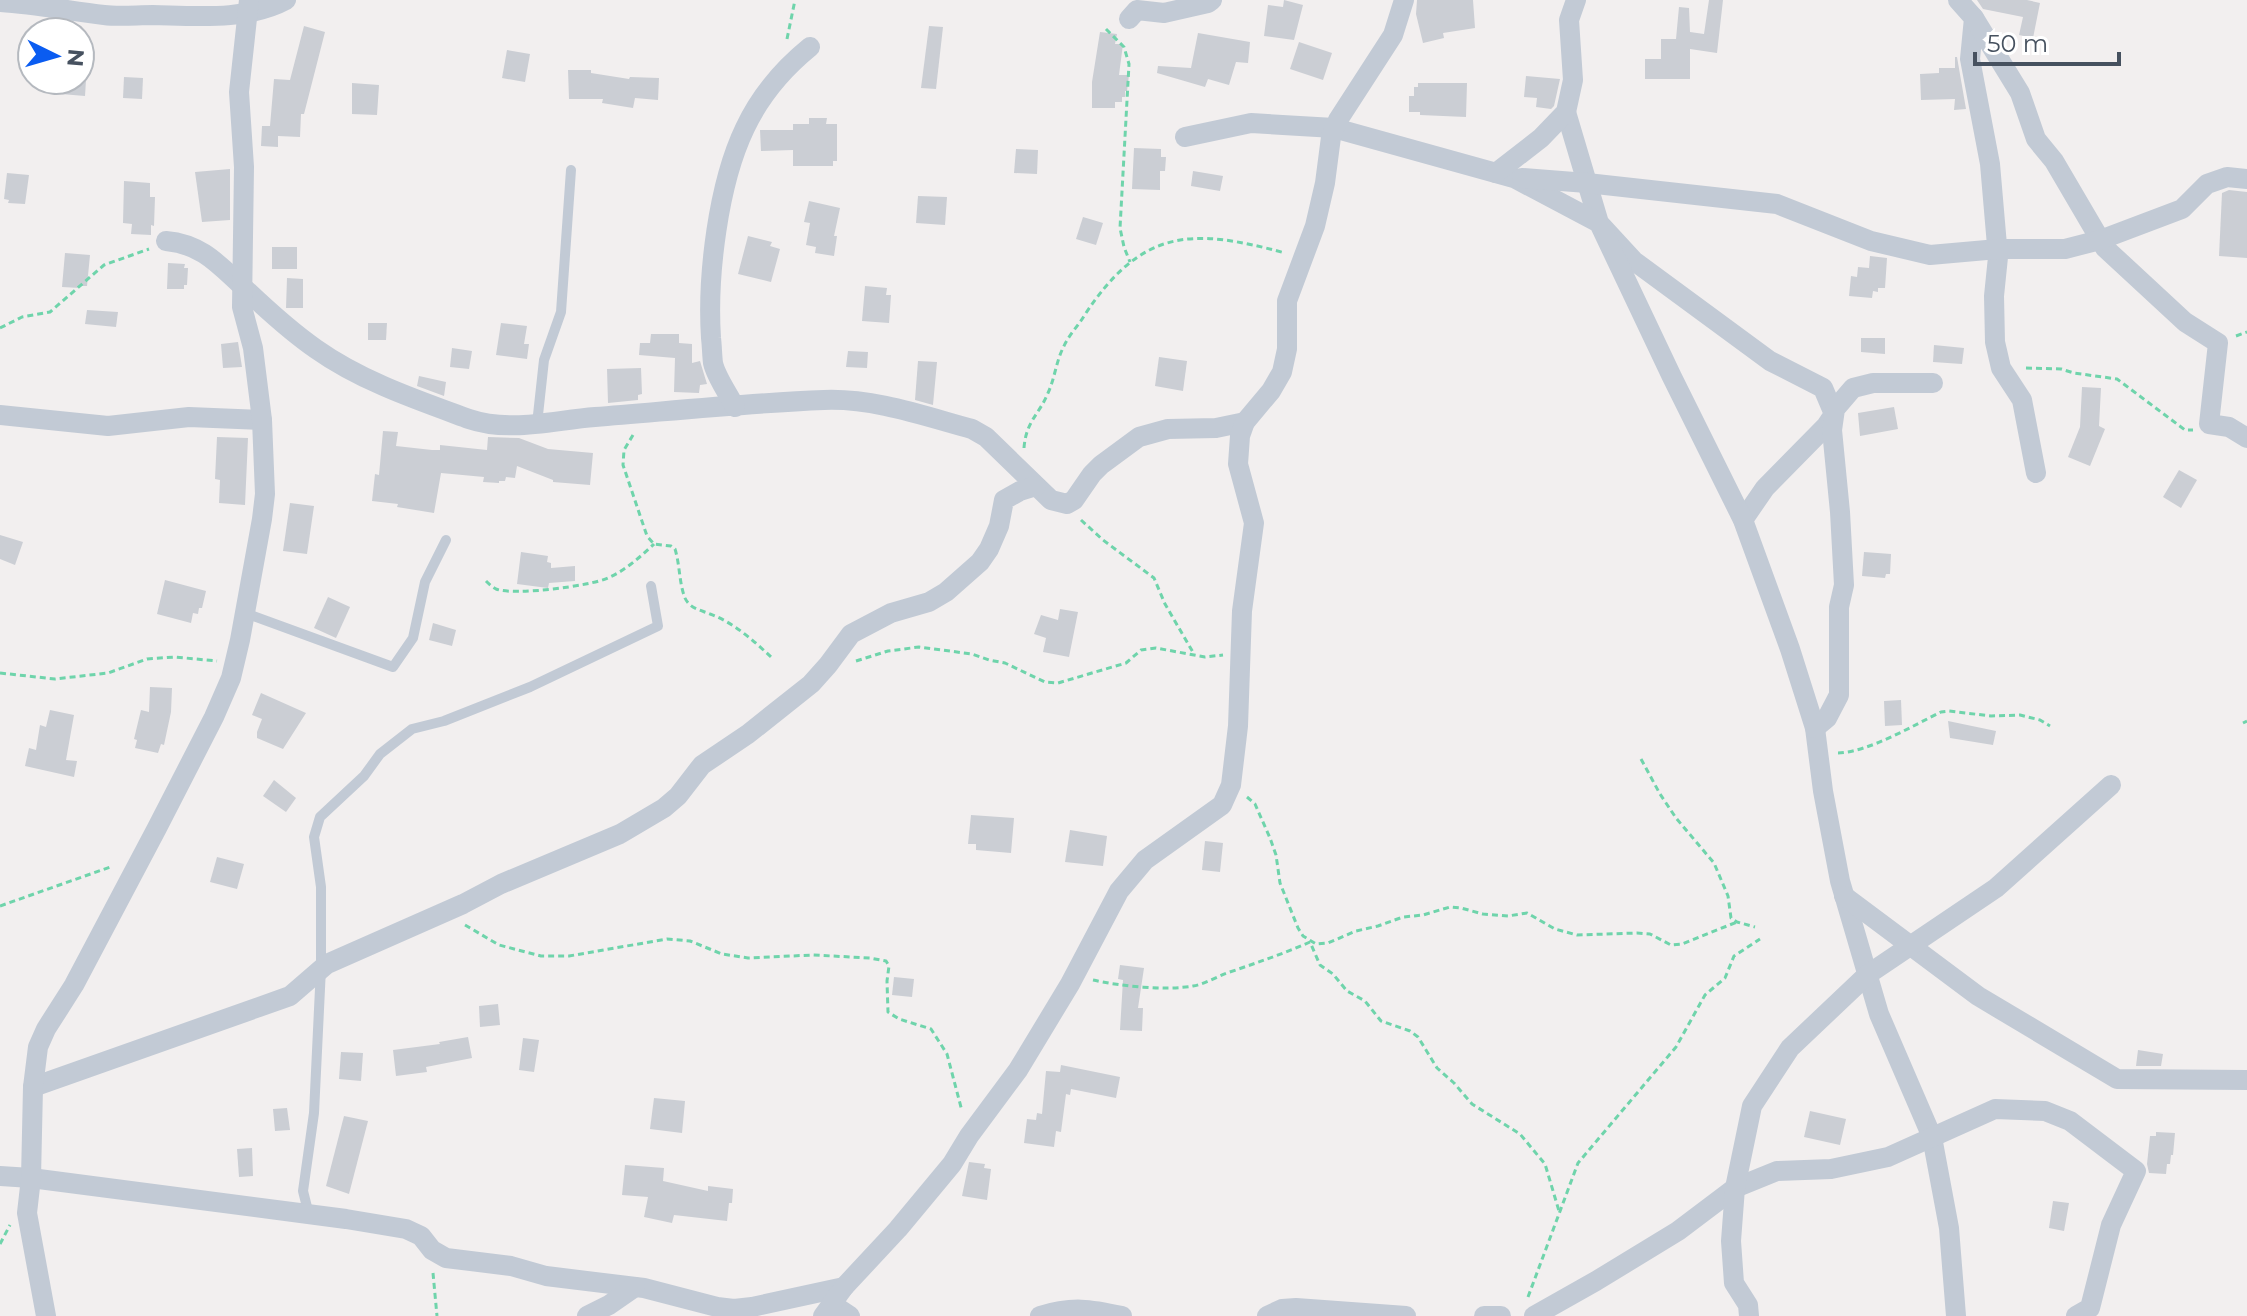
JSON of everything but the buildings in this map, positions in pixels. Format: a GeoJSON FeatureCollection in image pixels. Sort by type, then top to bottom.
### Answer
{"type":"FeatureCollection","features":[{"type":"Feature","properties":{"kind":"street"},"geometry":{"type":"LineString","coordinates":[[2,8],[42,5],[107,16],[207,16],[248,6],[273,7],[286,0]]}},
{"type":"Feature","properties":{"kind":"street"},"geometry":{"type":"LineString","coordinates":[[1129,19],[1137,10],[1164,13],[1212,0]]}},
{"type":"Feature","properties":{"kind":"street"},"geometry":{"type":"LineString","coordinates":[[833,1302],[952,1164],[1018,1070],[1074,977],[1119,891],[1145,860],[1222,805],[1231,785],[1238,726],[1242,611],[1254,523],[1238,464],[1238,452],[1245,422],[1271,391],[1282,372],[1287,349],[1287,301],[1315,226],[1334,128],[1393,35],[1404,0]]}},
{"type":"Feature","properties":{"kind":"street"},"geometry":{"type":"LineString","coordinates":[[1576,0],[1569,20],[1573,80],[1566,112],[1599,223],[1743,520],[1790,649],[1815,728],[1823,791],[1844,896],[1879,1014],[1932,1137],[1949,1228],[1956,1316]]}},
{"type":"Feature","properties":{"kind":"street"},"geometry":{"type":"LineString","coordinates":[[1958,0],[1974,18],[2020,93],[2036,139],[2054,161],[2105,248],[2185,322],[2218,343],[2209,424],[2229,427],[2247,438]]}},
{"type":"Feature","properties":{"kind":"street"},"geometry":{"type":"LineString","coordinates":[[46,1316],[27,1213],[38,1047],[140,860],[231,678],[265,494],[262,420],[253,348],[242,307],[244,167],[239,92],[248,6]]}},
{"type":"Feature","properties":{"kind":"street"},"geometry":{"type":"LineString","coordinates":[[1974,18],[1970,59],[1990,164],[1998,249],[1994,296],[1995,342],[2001,368],[2022,400],[2036,473]]}},
{"type":"Feature","properties":{"kind":"street"},"geometry":{"type":"LineString","coordinates":[[735,407],[713,365],[709,307],[712,261],[728,174],[745,127],[773,82],[810,47]]}},
{"type":"Feature","properties":{"kind":"street"},"geometry":{"type":"LineString","coordinates":[[1505,175],[1566,112]]}},
{"type":"Feature","properties":{"kind":"street"},"geometry":{"type":"LineString","coordinates":[[1185,137],[1251,123],[1334,128],[1505,175],[1777,204],[1871,241],[1930,255],[1998,249],[2065,249],[2100,240],[2182,209],[2207,184],[2227,177],[2247,179]]}},
{"type":"Feature","properties":{"kind":"street"},"geometry":{"type":"LineString","coordinates":[[1505,175],[1599,223],[1634,261],[1770,361],[1823,388],[1834,414]]}},
{"type":"Feature","properties":{"kind":"street"},"geometry":{"type":"LineString","coordinates":[[166,241],[183,242],[217,262],[313,347],[333,360],[392,390],[492,424],[537,424],[826,400],[879,405],[972,429],[986,437],[1051,500],[1071,503],[1101,465],[1139,437],[1168,429],[1216,428],[1245,422]]}},
{"type":"Feature","properties":{"kind":"street"},"geometry":{"type":"LineString","coordinates":[[1815,728],[1827,718],[1839,695],[1839,607],[1844,585],[1832,430],[1835,409],[1853,388],[1873,383],[1933,383]]}},
{"type":"Feature","properties":{"kind":"street"},"geometry":{"type":"LineString","coordinates":[[1743,520],[1765,488],[1834,414]]}},
{"type":"Feature","properties":{"kind":"street"},"geometry":{"type":"LineString","coordinates":[[0,415],[108,426],[189,417],[262,420]]}},
{"type":"Feature","properties":{"kind":"street"},"geometry":{"type":"LineString","coordinates":[[33,1087],[290,996],[321,968],[637,825],[678,796],[702,765],[811,684],[851,634],[891,613],[929,602],[946,592],[980,562],[989,549],[999,526],[1004,500],[1036,486]]}},
{"type":"Feature","properties":{"kind":"street"},"geometry":{"type":"LineString","coordinates":[[1749,1316],[1748,1305],[1734,1283],[1731,1241],[1735,1188],[1752,1106],[1790,1048],[1867,975],[1996,888],[2111,785]]}},
{"type":"Feature","properties":{"kind":"street"},"geometry":{"type":"LineString","coordinates":[[1844,896],[1978,996],[2117,1079],[2247,1080]]}},
{"type":"Feature","properties":{"kind":"street"},"geometry":{"type":"LineString","coordinates":[[1529,1309],[1596,1281],[1678,1231],[1735,1188],[1777,1171],[1831,1169],[1888,1157],[1995,1109],[2045,1111],[2070,1121],[2136,1171],[2111,1225],[2086,1313]]}},
{"type":"Feature","properties":{"kind":"street"},"geometry":{"type":"LineString","coordinates":[[0,1176],[406,1229],[421,1236],[432,1250],[446,1258],[511,1266],[546,1276],[660,1291],[734,1309],[833,1302],[850,1316]]}},
{"type":"Feature","properties":{"kind":"street"},"geometry":{"type":"LineString","coordinates":[[587,1316],[635,1287]]}},
{"type":"Feature","properties":{"kind":"street"},"geometry":{"type":"LineString","coordinates":[[1040,1316],[1087,1308],[1122,1316]]}},
{"type":"Feature","properties":{"kind":"street"},"geometry":{"type":"LineString","coordinates":[[1267,1316],[1282,1309],[1296,1308],[1406,1316]]}},
{"type":"Feature","properties":{"kind":"street"},"geometry":{"type":"LineString","coordinates":[[1484,1316],[1501,1316]]}},
{"type":"Feature","properties":{"kind":"lane"},"geometry":{"type":"LineString","coordinates":[[537,424],[544,360],[561,312],[571,170]]}},
{"type":"Feature","properties":{"kind":"lane"},"geometry":{"type":"LineString","coordinates":[[245,613],[393,667],[413,638],[425,582],[446,540]]}},
{"type":"Feature","properties":{"kind":"lane"},"geometry":{"type":"LineString","coordinates":[[309,1215],[303,1191],[314,1113],[321,968],[321,887],[314,837],[320,817],[364,776],[380,754],[412,729],[444,721],[530,687],[658,626],[651,586]]}},
{"type":"Feature","properties":{"kind":"path"},"geometry":{"type":"LineString","coordinates":[[783,71],[795,0]]}},
{"type":"Feature","properties":{"kind":"path"},"geometry":{"type":"LineString","coordinates":[[1106,29],[1124,47],[1129,64],[1120,228],[1131,262]]}},
{"type":"Feature","properties":{"kind":"path"},"geometry":{"type":"LineString","coordinates":[[1021,471],[1026,431],[1047,396],[1064,344],[1100,292],[1131,262],[1161,243],[1182,238],[1235,240],[1304,258]]}},
{"type":"Feature","properties":{"kind":"path"},"geometry":{"type":"LineString","coordinates":[[0,328],[22,317],[50,312],[104,265],[166,241]]}},
{"type":"Feature","properties":{"kind":"path"},"geometry":{"type":"LineString","coordinates":[[2001,368],[2061,369],[2117,379],[2185,430],[2195,430],[2209,424]]}},
{"type":"Feature","properties":{"kind":"path"},"geometry":{"type":"LineString","coordinates":[[643,414],[624,450],[623,465],[647,536],[654,544],[675,549],[684,597],[689,604],[696,610],[722,619],[771,657]]}},
{"type":"Feature","properties":{"kind":"path"},"geometry":{"type":"LineString","coordinates":[[1071,503],[1083,523],[1154,578],[1194,654]]}},
{"type":"Feature","properties":{"kind":"path"},"geometry":{"type":"LineString","coordinates":[[486,581],[496,589],[518,591],[588,583],[608,578],[637,560],[654,544]]}},
{"type":"Feature","properties":{"kind":"path"},"geometry":{"type":"LineString","coordinates":[[828,665],[919,647],[972,654],[1005,663],[1045,682],[1058,683],[1126,663],[1141,650],[1156,648],[1205,657],[1241,653]]}},
{"type":"Feature","properties":{"kind":"path"},"geometry":{"type":"LineString","coordinates":[[0,673],[55,679],[108,673],[147,659],[175,657],[235,663]]}},
{"type":"Feature","properties":{"kind":"path"},"geometry":{"type":"LineString","coordinates":[[1818,752],[1852,751],[1949,711],[1991,716],[2020,715],[2050,726]]}},
{"type":"Feature","properties":{"kind":"path"},"geometry":{"type":"LineString","coordinates":[[1641,759],[1676,818],[1714,863],[1728,896],[1731,918],[1755,927]]}},
{"type":"Feature","properties":{"kind":"path"},"geometry":{"type":"LineString","coordinates":[[1231,785],[1255,804],[1276,855],[1285,898],[1320,965],[1333,974],[1347,991],[1365,1001],[1381,1021],[1418,1037],[1437,1068],[1472,1104],[1520,1134],[1545,1164],[1559,1211]]}},
{"type":"Feature","properties":{"kind":"path"},"geometry":{"type":"LineString","coordinates":[[0,906],[103,869],[140,860]]}},
{"type":"Feature","properties":{"kind":"path"},"geometry":{"type":"LineString","coordinates":[[1074,977],[1105,984],[1197,986],[1310,942],[1328,943],[1397,918],[1450,907],[1508,916],[1527,913],[1555,929],[1577,935],[1650,934],[1671,945],[1682,944],[1737,922]]}},
{"type":"Feature","properties":{"kind":"path"},"geometry":{"type":"LineString","coordinates":[[444,912],[499,945],[541,956],[569,956],[667,939],[690,941],[722,954],[748,958],[813,955],[886,961],[889,966],[888,1012],[899,1019],[931,1029],[939,1040],[947,1054],[969,1136]]}},
{"type":"Feature","properties":{"kind":"path"},"geometry":{"type":"LineString","coordinates":[[1529,1309],[1559,1211],[1578,1163],[1676,1047],[1705,995],[1725,978],[1730,960],[1760,939]]}},
{"type":"Feature","properties":{"kind":"path"},"geometry":{"type":"LineString","coordinates":[[432,1250],[437,1316]]}}]}
